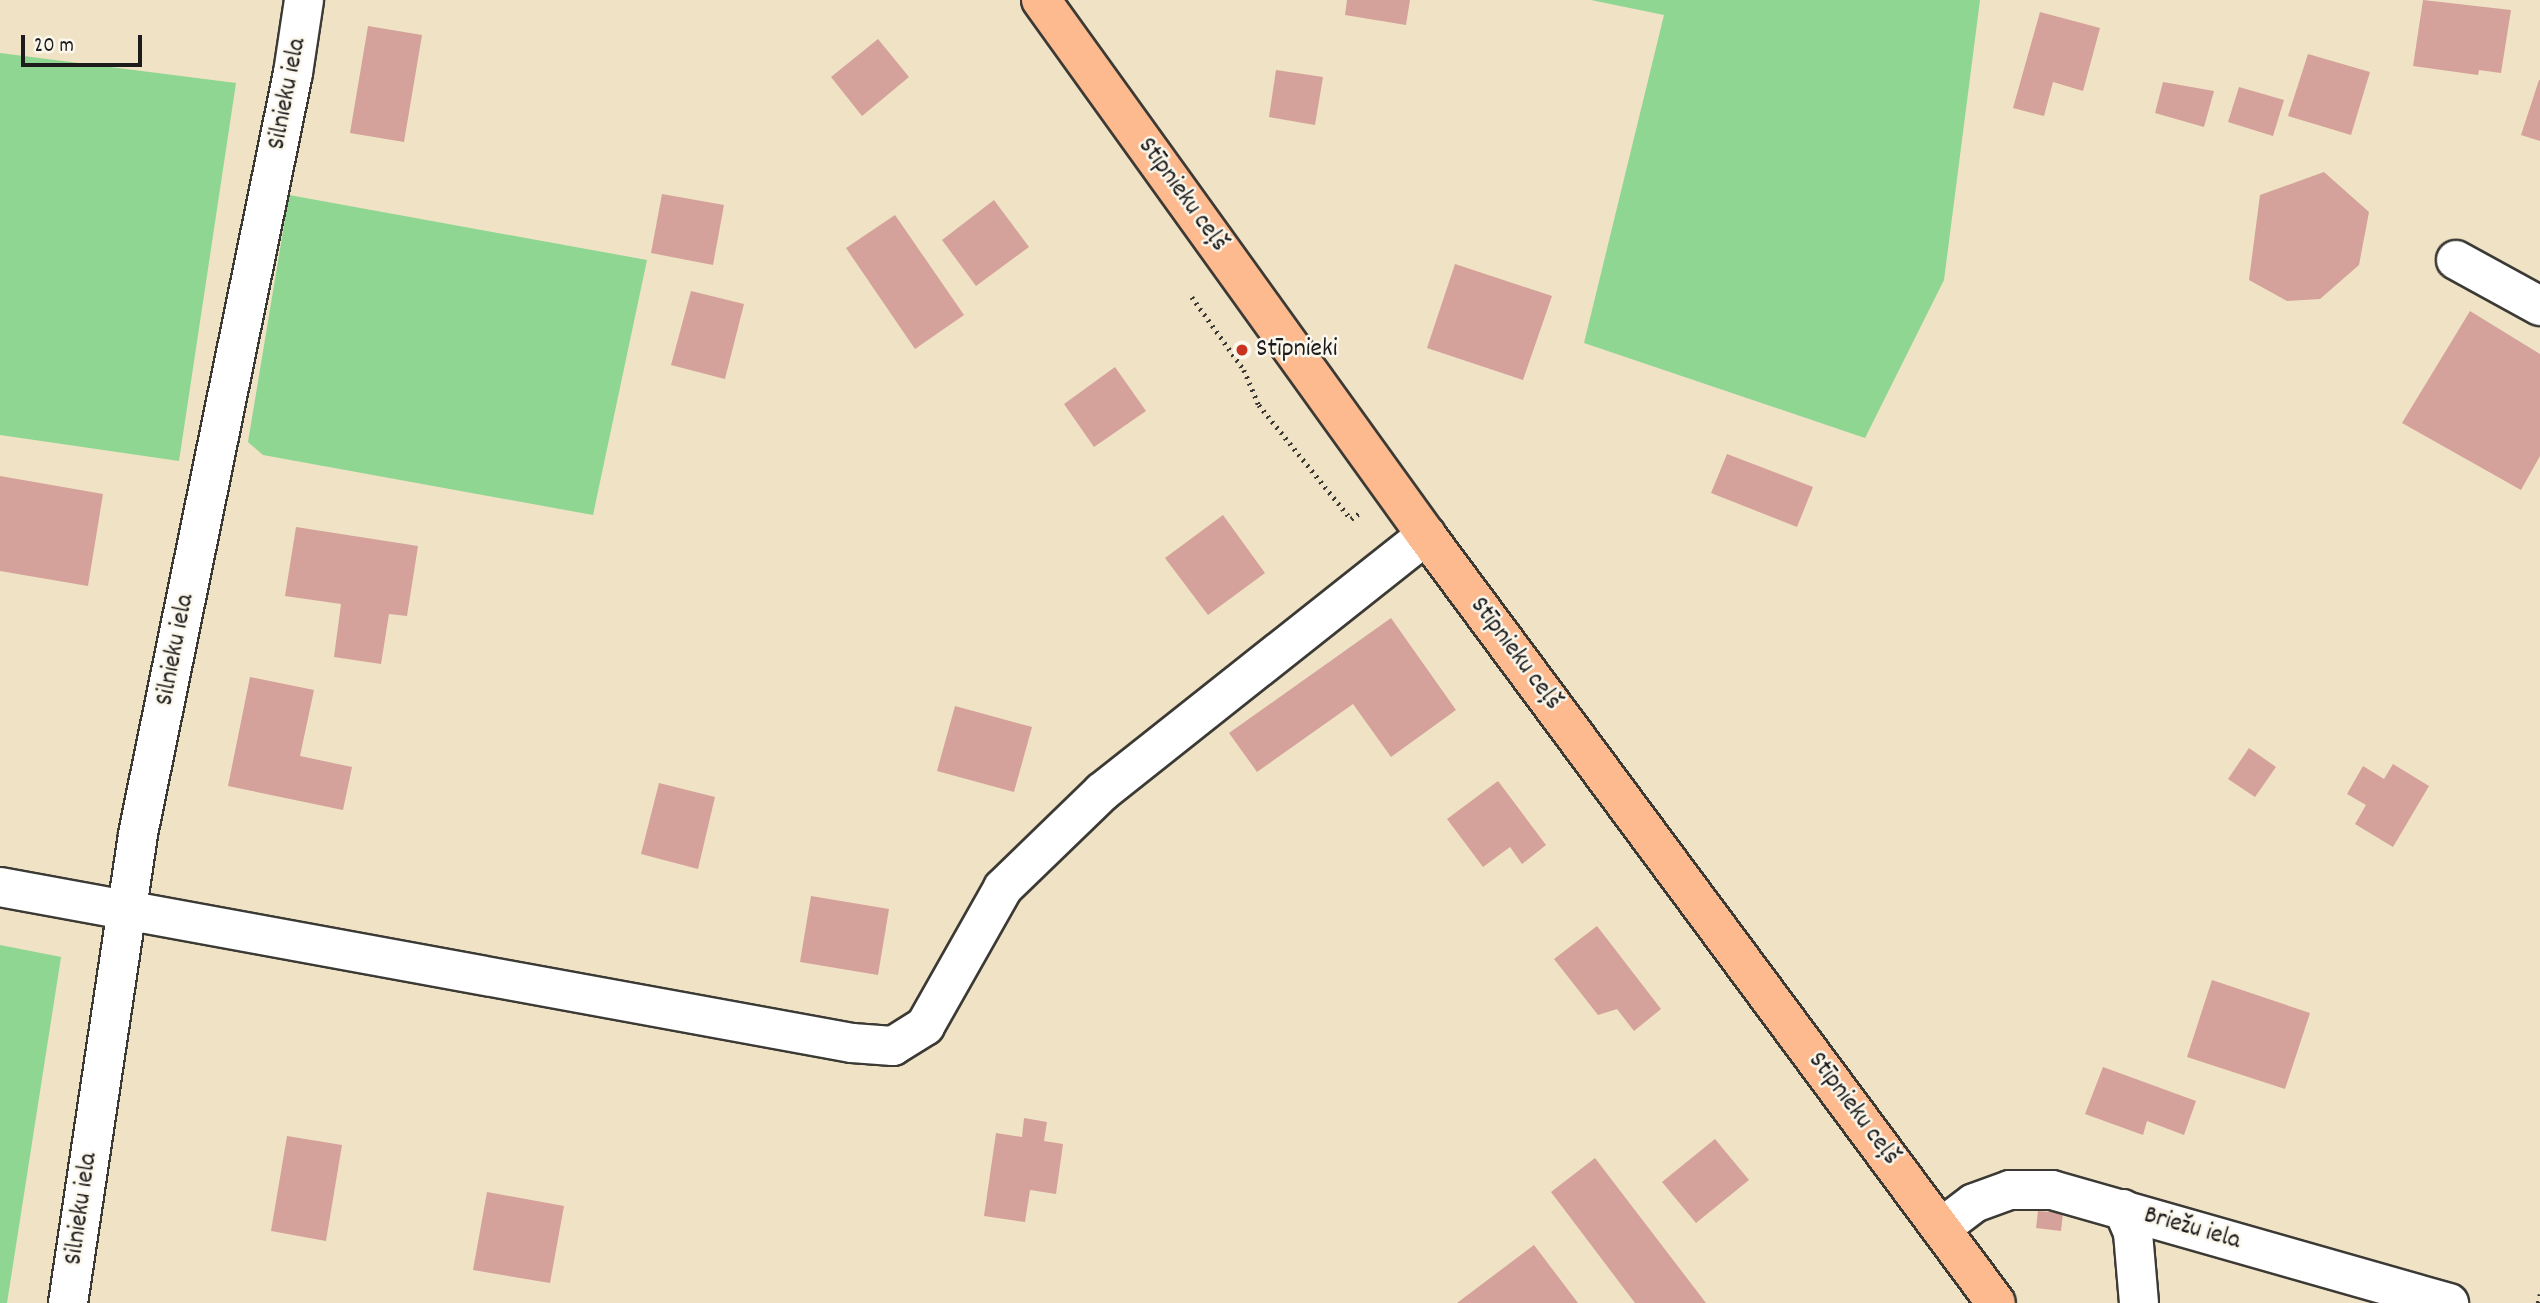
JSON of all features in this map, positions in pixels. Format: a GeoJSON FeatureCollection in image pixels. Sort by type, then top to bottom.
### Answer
{"type":"FeatureCollection","features":[{"type":"Feature","properties":{"kind":"main road","name":"Stīpnieku ceļš"},"geometry":{"type":"LineString","coordinates":[[1041,0],[1426,535],[1996,1303]]}},
{"type":"Feature","properties":{"kind":"street","name":"Silnieku iela"},"geometry":{"type":"LineString","coordinates":[[68,1303],[138,834],[293,73],[304,0]]}},
{"type":"Feature","properties":{"kind":"street"},"geometry":{"type":"LineString","coordinates":[[2456,260],[2540,306]]}},
{"type":"Feature","properties":{"kind":"street"},"geometry":{"type":"LineString","coordinates":[[0,887],[852,1043],[893,1046],[925,1026],[1003,888],[1102,792],[1426,535]]}},
{"type":"Feature","properties":{"kind":"street","name":"Briežu iela"},"geometry":{"type":"LineString","coordinates":[[1941,1228],[1974,1203],[2010,1190],[2052,1190],[2449,1303]]}},
{"type":"Feature","properties":{"kind":"street"},"geometry":{"type":"LineString","coordinates":[[2123,1209],[2133,1233],[2139,1303]]}},
{"type":"Feature","properties":{"kind":"path"},"geometry":{"type":"LineString","coordinates":[[2538,1303],[2540,1294]]}},
{"type":"Feature","properties":{"kind":"green space"},"geometry":{"type":"Polygon","coordinates":[[[1591,0],[1980,0],[1944,280],[1865,438],[1584,343],[1664,15],[1591,0]]]}},
{"type":"Feature","properties":{"kind":"green space"},"geometry":{"type":"Polygon","coordinates":[[[0,53],[236,83],[179,461],[0,435],[0,53]]]}},
{"type":"Feature","properties":{"kind":"green space"},"geometry":{"type":"Polygon","coordinates":[[[289,195],[647,260],[593,515],[263,455],[248,442],[289,195]]]}},
{"type":"Feature","properties":{"kind":"green space"},"geometry":{"type":"Polygon","coordinates":[[[0,945],[61,957],[7,1303],[0,1303],[0,945]]]}},
{"type":"Feature","properties":{"kind":"building"},"geometry":{"type":"Polygon","coordinates":[[[1347,0],[1410,0],[1406,25],[1345,15],[1347,0]]]}},
{"type":"Feature","properties":{"kind":"building"},"geometry":{"type":"Polygon","coordinates":[[[2423,0],[2511,10],[2501,73],[2479,70],[2478,75],[2413,66],[2423,0]]]}},
{"type":"Feature","properties":{"kind":"building"},"geometry":{"type":"Polygon","coordinates":[[[2040,12],[2100,28],[2083,91],[2053,82],[2044,116],[2013,108],[2040,12]]]}},
{"type":"Feature","properties":{"kind":"building"},"geometry":{"type":"Polygon","coordinates":[[[368,26],[422,35],[404,142],[350,133],[368,26]]]}},
{"type":"Feature","properties":{"kind":"building"},"geometry":{"type":"Polygon","coordinates":[[[878,39],[909,77],[862,116],[831,77],[878,39]]]}},
{"type":"Feature","properties":{"kind":"building"},"geometry":{"type":"Polygon","coordinates":[[[2308,54],[2370,72],[2351,135],[2288,116],[2308,54]]]}},
{"type":"Feature","properties":{"kind":"building"},"geometry":{"type":"Polygon","coordinates":[[[1276,70],[1323,77],[1315,125],[1269,117],[1276,70]]]}},
{"type":"Feature","properties":{"kind":"building"},"geometry":{"type":"Polygon","coordinates":[[[2540,80],[2540,141],[2521,135],[2540,80]]]}},
{"type":"Feature","properties":{"kind":"building"},"geometry":{"type":"Polygon","coordinates":[[[2163,82],[2214,91],[2204,127],[2155,113],[2163,82]]]}},
{"type":"Feature","properties":{"kind":"building"},"geometry":{"type":"Polygon","coordinates":[[[2239,87],[2284,100],[2273,136],[2228,122],[2239,87]]]}},
{"type":"Feature","properties":{"kind":"building"},"geometry":{"type":"Polygon","coordinates":[[[2324,172],[2369,212],[2359,265],[2320,299],[2287,301],[2249,280],[2260,195],[2324,172]]]}},
{"type":"Feature","properties":{"kind":"building"},"geometry":{"type":"Polygon","coordinates":[[[662,194],[724,205],[713,265],[651,253],[662,194]]]}},
{"type":"Feature","properties":{"kind":"building"},"geometry":{"type":"Polygon","coordinates":[[[994,200],[1029,247],[976,286],[942,240],[994,200]]]}},
{"type":"Feature","properties":{"kind":"building"},"geometry":{"type":"Polygon","coordinates":[[[895,215],[964,315],[915,349],[846,248],[895,215]]]}},
{"type":"Feature","properties":{"kind":"building"},"geometry":{"type":"Polygon","coordinates":[[[1455,264],[1552,296],[1523,380],[1427,348],[1455,264]]]}},
{"type":"Feature","properties":{"kind":"building"},"geometry":{"type":"Polygon","coordinates":[[[691,291],[744,304],[725,379],[671,365],[691,291]]]}},
{"type":"Feature","properties":{"kind":"building"},"geometry":{"type":"Polygon","coordinates":[[[2470,311],[2540,354],[2540,456],[2521,490],[2402,423],[2470,311]]]}},
{"type":"Feature","properties":{"kind":"building"},"geometry":{"type":"Polygon","coordinates":[[[1115,367],[1146,411],[1094,447],[1064,404],[1115,367]]]}},
{"type":"Feature","properties":{"kind":"building"},"geometry":{"type":"Polygon","coordinates":[[[1727,454],[1813,487],[1797,527],[1711,493],[1727,454]]]}},
{"type":"Feature","properties":{"kind":"building"},"geometry":{"type":"Polygon","coordinates":[[[0,476],[103,494],[88,586],[0,571],[0,476]]]}},
{"type":"Feature","properties":{"kind":"building"},"geometry":{"type":"Polygon","coordinates":[[[1223,515],[1265,573],[1208,615],[1165,558],[1223,515]]]}},
{"type":"Feature","properties":{"kind":"building"},"geometry":{"type":"Polygon","coordinates":[[[296,527],[418,546],[407,616],[389,614],[381,664],[334,657],[341,604],[285,596],[296,527]]]}},
{"type":"Feature","properties":{"kind":"building"},"geometry":{"type":"Polygon","coordinates":[[[1391,618],[1456,710],[1391,757],[1353,704],[1257,772],[1229,733],[1391,618]]]}},
{"type":"Feature","properties":{"kind":"building"},"geometry":{"type":"Polygon","coordinates":[[[250,677],[314,690],[300,756],[352,767],[343,810],[228,786],[250,677]]]}},
{"type":"Feature","properties":{"kind":"building"},"geometry":{"type":"Polygon","coordinates":[[[955,706],[1032,727],[1014,792],[937,771],[955,706]]]}},
{"type":"Feature","properties":{"kind":"building"},"geometry":{"type":"Polygon","coordinates":[[[2249,748],[2276,767],[2255,797],[2228,779],[2249,748]]]}},
{"type":"Feature","properties":{"kind":"building"},"geometry":{"type":"Polygon","coordinates":[[[2393,764],[2429,786],[2393,847],[2355,824],[2366,805],[2347,794],[2363,766],[2384,779],[2393,764]]]}},
{"type":"Feature","properties":{"kind":"building"},"geometry":{"type":"Polygon","coordinates":[[[1498,781],[1546,845],[1522,864],[1510,847],[1483,867],[1447,819],[1498,781]]]}},
{"type":"Feature","properties":{"kind":"building"},"geometry":{"type":"Polygon","coordinates":[[[659,783],[715,797],[698,869],[641,854],[659,783]]]}},
{"type":"Feature","properties":{"kind":"building"},"geometry":{"type":"Polygon","coordinates":[[[811,896],[889,909],[878,975],[800,962],[811,896]]]}},
{"type":"Feature","properties":{"kind":"building"},"geometry":{"type":"Polygon","coordinates":[[[1597,926],[1661,1009],[1634,1031],[1617,1009],[1598,1015],[1554,959],[1597,926]]]}},
{"type":"Feature","properties":{"kind":"building"},"geometry":{"type":"Polygon","coordinates":[[[2212,980],[2310,1013],[2285,1089],[2187,1057],[2212,980]]]}},
{"type":"Feature","properties":{"kind":"building"},"geometry":{"type":"Polygon","coordinates":[[[2103,1067],[2196,1101],[2184,1135],[2147,1121],[2143,1135],[2085,1114],[2103,1067]]]}},
{"type":"Feature","properties":{"kind":"building"},"geometry":{"type":"Polygon","coordinates":[[[1024,1118],[1047,1122],[1044,1141],[1063,1144],[1056,1194],[1030,1190],[1025,1222],[984,1216],[996,1133],[1022,1137],[1024,1118]]]}},
{"type":"Feature","properties":{"kind":"building"},"geometry":{"type":"Polygon","coordinates":[[[287,1136],[342,1145],[326,1241],[271,1231],[287,1136]]]}},
{"type":"Feature","properties":{"kind":"building"},"geometry":{"type":"Polygon","coordinates":[[[1715,1139],[1749,1180],[1696,1223],[1662,1182],[1715,1139]]]}},
{"type":"Feature","properties":{"kind":"building"},"geometry":{"type":"Polygon","coordinates":[[[1595,1158],[1706,1303],[1635,1303],[1551,1192],[1595,1158]]]}},
{"type":"Feature","properties":{"kind":"building"},"geometry":{"type":"Polygon","coordinates":[[[487,1192],[564,1206],[550,1283],[473,1270],[487,1192]]]}},
{"type":"Feature","properties":{"kind":"building"},"geometry":{"type":"Polygon","coordinates":[[[2038,1211],[2063,1213],[2061,1231],[2036,1228],[2038,1211]]]}},
{"type":"Feature","properties":{"kind":"building"},"geometry":{"type":"Polygon","coordinates":[[[1534,1245],[1578,1303],[1457,1303],[1534,1245]]]}},
{"type":"Feature","properties":{"kind":"place","name":"Stīpnieki"},"geometry":{"type":"Point","coordinates":[1242,350]}}]}
